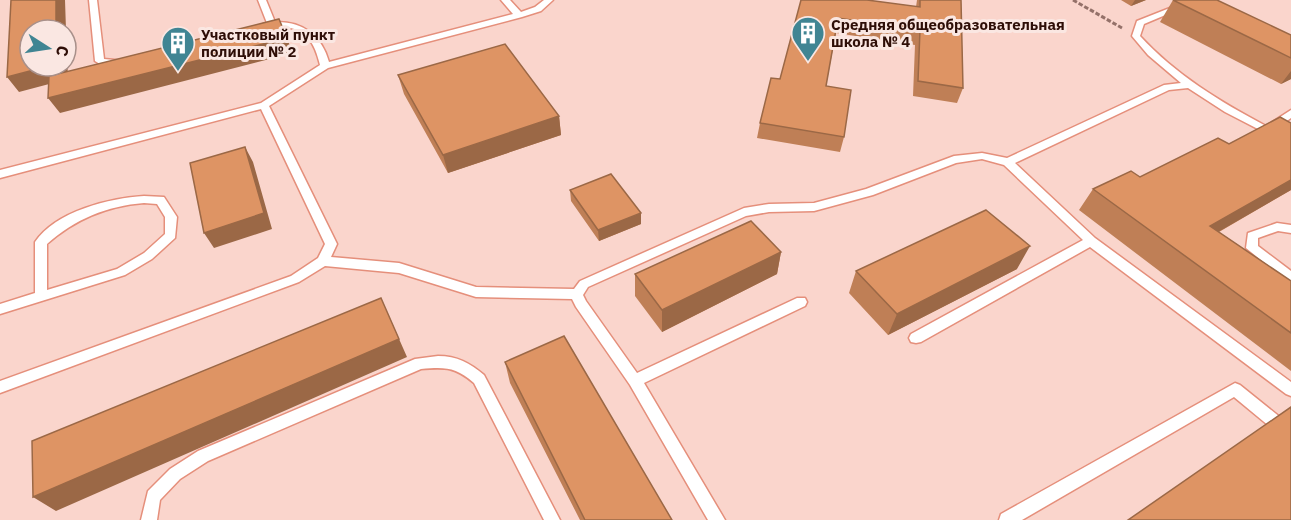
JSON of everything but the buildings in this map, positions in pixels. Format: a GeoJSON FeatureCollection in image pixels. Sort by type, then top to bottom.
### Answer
{"type":"FeatureCollection","features":[{"type":"Feature","properties":{"kind":"lane"},"geometry":{"type":"LineString","coordinates":[[93,0],[100,61],[131,62]]}},
{"type":"Feature","properties":{"kind":"lane"},"geometry":{"type":"LineString","coordinates":[[262,0],[272,24]]}},
{"type":"Feature","properties":{"kind":"lane"},"geometry":{"type":"LineString","coordinates":[[505,0],[519,15]]}},
{"type":"Feature","properties":{"kind":"lane"},"geometry":{"type":"LineString","coordinates":[[0,174],[264,105],[325,66],[519,15],[538,9],[549,0]]}},
{"type":"Feature","properties":{"kind":"lane"},"geometry":{"type":"LineString","coordinates":[[1197,0],[1140,23],[1136,36],[1147,49],[1191,85],[1291,142]]}},
{"type":"Feature","properties":{"kind":"lane"},"geometry":{"type":"LineString","coordinates":[[261,27],[272,24],[294,26],[304,30],[318,44],[325,66]]}},
{"type":"Feature","properties":{"kind":"lane"},"geometry":{"type":"LineString","coordinates":[[1008,162],[1167,87],[1191,85]]}},
{"type":"Feature","properties":{"kind":"lane"},"geometry":{"type":"LineString","coordinates":[[0,387],[296,279],[323,261],[331,244],[264,105]]}},
{"type":"Feature","properties":{"kind":"lane"},"geometry":{"type":"LineString","coordinates":[[1267,130],[1291,113]]}},
{"type":"Feature","properties":{"kind":"lane"},"geometry":{"type":"LineString","coordinates":[[577,294],[584,284],[744,212],[769,208],[814,207],[869,192],[954,160],[982,156],[1008,162],[1091,241],[1291,390]]}},
{"type":"Feature","properties":{"kind":"lane"},"geometry":{"type":"LineString","coordinates":[[0,309],[121,272],[148,256],[171,235],[171,217],[160,200],[139,198],[97,209],[56,228],[41,242],[41,295]]}},
{"type":"Feature","properties":{"kind":"lane"},"geometry":{"type":"LineString","coordinates":[[1291,229],[1277,227],[1252,236],[1252,249],[1291,278]]}},
{"type":"Feature","properties":{"kind":"lane"},"geometry":{"type":"LineString","coordinates":[[916,338],[1091,241]]}},
{"type":"Feature","properties":{"kind":"lane"},"geometry":{"type":"LineString","coordinates":[[323,261],[399,268],[476,292],[577,294]]}},
{"type":"Feature","properties":{"kind":"lane"},"geometry":{"type":"LineString","coordinates":[[577,294],[580,303],[635,381],[717,520]]}},
{"type":"Feature","properties":{"kind":"lane"},"geometry":{"type":"LineString","coordinates":[[635,381],[801,302]]}},
{"type":"Feature","properties":{"kind":"lane"},"geometry":{"type":"LineString","coordinates":[[149,520],[153,496],[175,474],[203,456],[420,363],[441,362],[461,364],[479,379],[552,520]]}},
{"type":"Feature","properties":{"kind":"lane"},"geometry":{"type":"LineString","coordinates":[[1007,520],[1235,389],[1291,435]]}},
{"type":"Feature","properties":{"kind":"path"},"geometry":{"type":"LineString","coordinates":[[1073,0],[1136,36]]}},
{"type":"Feature","properties":{"kind":"place","name":"Средняя общеобразовательная школа № 4"},"geometry":{"type":"Point","coordinates":[808,62]}},
{"type":"Feature","properties":{"kind":"place","name":"Участковый пункт полиции № 2"},"geometry":{"type":"Point","coordinates":[178,72]}}]}
